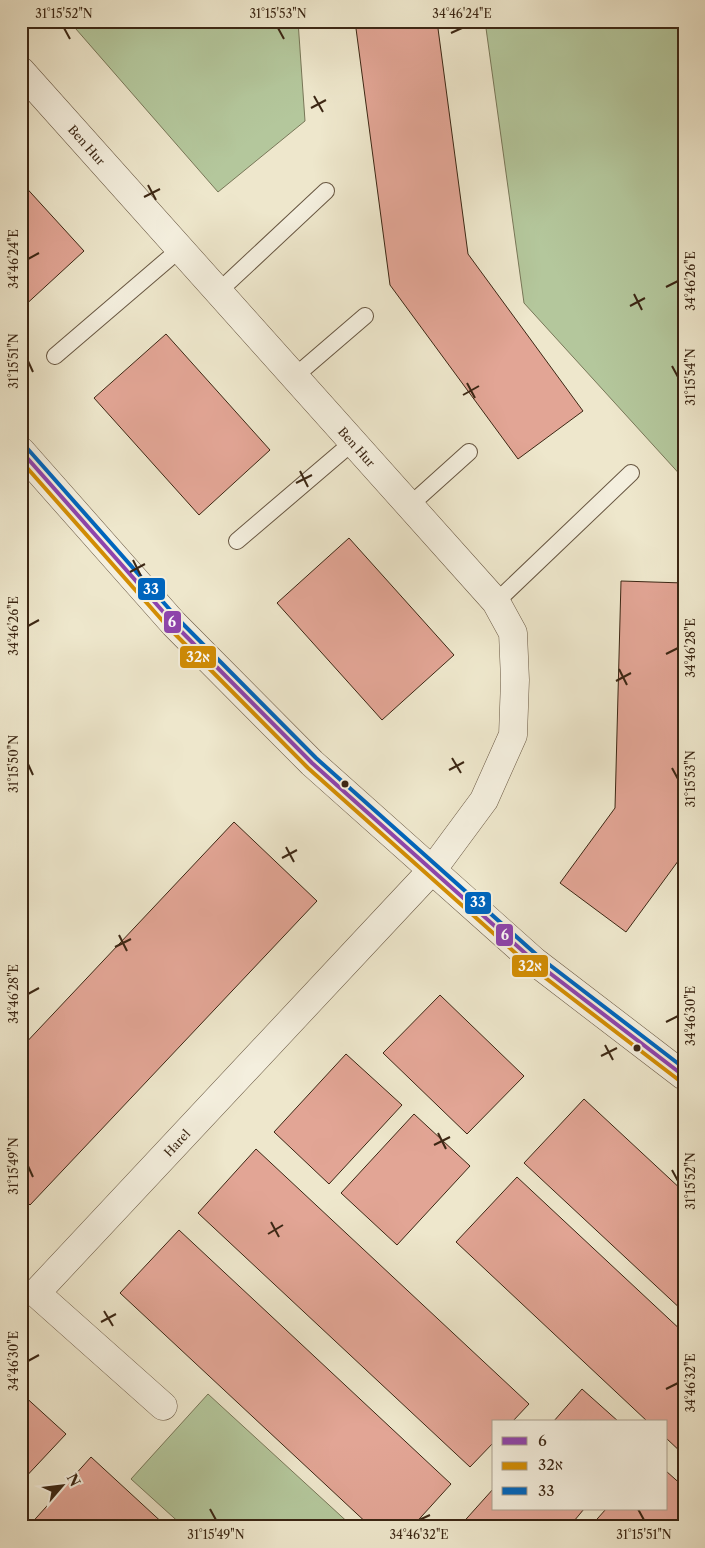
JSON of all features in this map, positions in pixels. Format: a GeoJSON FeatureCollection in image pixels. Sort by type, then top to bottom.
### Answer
{"type":"FeatureCollection","features":[{"type":"Feature","properties":{"kind":"street","name":"Ben Hur"},"geometry":{"type":"LineString","coordinates":[[21,71],[496,602],[513,633],[515,680],[513,735],[484,800],[433,869]]}},
{"type":"Feature","properties":{"kind":"street"},"geometry":{"type":"LineString","coordinates":[[21,451],[174,624],[312,763],[534,961],[684,1076]]}},
{"type":"Feature","properties":{"kind":"street","name":"Harel"},"geometry":{"type":"LineString","coordinates":[[163,1406],[36,1293],[433,869]]}},
{"type":"Feature","properties":{"kind":"lane"},"geometry":{"type":"LineString","coordinates":[[218,292],[326,192]]}},
{"type":"Feature","properties":{"kind":"lane"},"geometry":{"type":"LineString","coordinates":[[55,356],[180,249]]}},
{"type":"Feature","properties":{"kind":"lane"},"geometry":{"type":"LineString","coordinates":[[294,377],[365,316]]}},
{"type":"Feature","properties":{"kind":"lane"},"geometry":{"type":"LineString","coordinates":[[236,541],[353,442]]}},
{"type":"Feature","properties":{"kind":"lane"},"geometry":{"type":"LineString","coordinates":[[409,506],[469,452]]}},
{"type":"Feature","properties":{"kind":"lane"},"geometry":{"type":"LineString","coordinates":[[496,602],[632,472]]}},
{"type":"Feature","properties":{"kind":"green space"},"geometry":{"type":"Polygon","coordinates":[[[69,21],[298,21],[305,121],[218,192],[69,21]]]}},
{"type":"Feature","properties":{"kind":"green space"},"geometry":{"type":"Polygon","coordinates":[[[485,21],[684,21],[684,479],[524,303],[485,21]]]}},
{"type":"Feature","properties":{"kind":"green space"},"geometry":{"type":"Polygon","coordinates":[[[208,1394],[353,1527],[184,1527],[131,1479],[208,1394]]]}},
{"type":"Feature","properties":{"kind":"building"},"geometry":{"type":"Polygon","coordinates":[[[355,21],[437,21],[468,254],[583,411],[518,459],[390,285],[355,21]]]}},
{"type":"Feature","properties":{"kind":"building"},"geometry":{"type":"Polygon","coordinates":[[[21,182],[84,251],[21,309],[21,182]]]}},
{"type":"Feature","properties":{"kind":"building"},"geometry":{"type":"Polygon","coordinates":[[[166,334],[270,450],[199,515],[94,398],[166,334]]]}},
{"type":"Feature","properties":{"kind":"building"},"geometry":{"type":"Polygon","coordinates":[[[349,538],[454,655],[382,720],[277,603],[349,538]]]}},
{"type":"Feature","properties":{"kind":"building"},"geometry":{"type":"Polygon","coordinates":[[[621,581],[684,583],[684,853],[626,932],[560,883],[615,808],[621,581]]]}},
{"type":"Feature","properties":{"kind":"building"},"geometry":{"type":"Polygon","coordinates":[[[234,822],[317,901],[30,1205],[21,1196],[21,1048],[234,822]]]}},
{"type":"Feature","properties":{"kind":"building"},"geometry":{"type":"Polygon","coordinates":[[[440,995],[524,1076],[467,1134],[383,1053],[440,995]]]}},
{"type":"Feature","properties":{"kind":"building"},"geometry":{"type":"Polygon","coordinates":[[[346,1054],[402,1105],[329,1184],[274,1132],[346,1054]]]}},
{"type":"Feature","properties":{"kind":"building"},"geometry":{"type":"Polygon","coordinates":[[[584,1099],[684,1192],[684,1312],[524,1163],[584,1099]]]}},
{"type":"Feature","properties":{"kind":"building"},"geometry":{"type":"Polygon","coordinates":[[[414,1114],[470,1166],[397,1245],[341,1193],[414,1114]]]}},
{"type":"Feature","properties":{"kind":"building"},"geometry":{"type":"Polygon","coordinates":[[[256,1149],[529,1404],[514,1420],[492,1420],[492,1444],[470,1467],[198,1213],[256,1149]]]}},
{"type":"Feature","properties":{"kind":"building"},"geometry":{"type":"Polygon","coordinates":[[[517,1177],[684,1333],[684,1455],[668,1440],[668,1420],[646,1420],[456,1242],[517,1177]]]}},
{"type":"Feature","properties":{"kind":"building"},"geometry":{"type":"Polygon","coordinates":[[[179,1230],[451,1484],[412,1527],[371,1527],[120,1293],[179,1230]]]}},
{"type":"Feature","properties":{"kind":"building"},"geometry":{"type":"Polygon","coordinates":[[[582,1389],[617,1420],[555,1420],[582,1389]]]}},
{"type":"Feature","properties":{"kind":"building"},"geometry":{"type":"Polygon","coordinates":[[[21,1393],[66,1434],[21,1482],[21,1393]]]}},
{"type":"Feature","properties":{"kind":"building"},"geometry":{"type":"Polygon","coordinates":[[[91,1457],[167,1527],[28,1527],[91,1457]]]}},
{"type":"Feature","properties":{"kind":"building"},"geometry":{"type":"Polygon","coordinates":[[[668,1473],[684,1487],[684,1527],[590,1527],[605,1510],[668,1510],[668,1473]]]}},
{"type":"Feature","properties":{"kind":"building"},"geometry":{"type":"Polygon","coordinates":[[[492,1490],[492,1510],[583,1510],[569,1527],[459,1527],[492,1490]]]}},
{"type":"Feature","properties":{"kind":"transit line","name":"33"},"geometry":{"type":"LineString","coordinates":[[26,447],[179,620],[316,758],[538,956],[684,1068]]}},
{"type":"Feature","properties":{"kind":"transit line","name":"6"},"geometry":{"type":"LineString","coordinates":[[21,451],[174,624],[312,763],[534,961],[684,1076]]}},
{"type":"Feature","properties":{"kind":"transit line","name":"32א"},"geometry":{"type":"LineString","coordinates":[[21,461],[169,628],[308,768],[530,966],[680,1081]]}}]}
